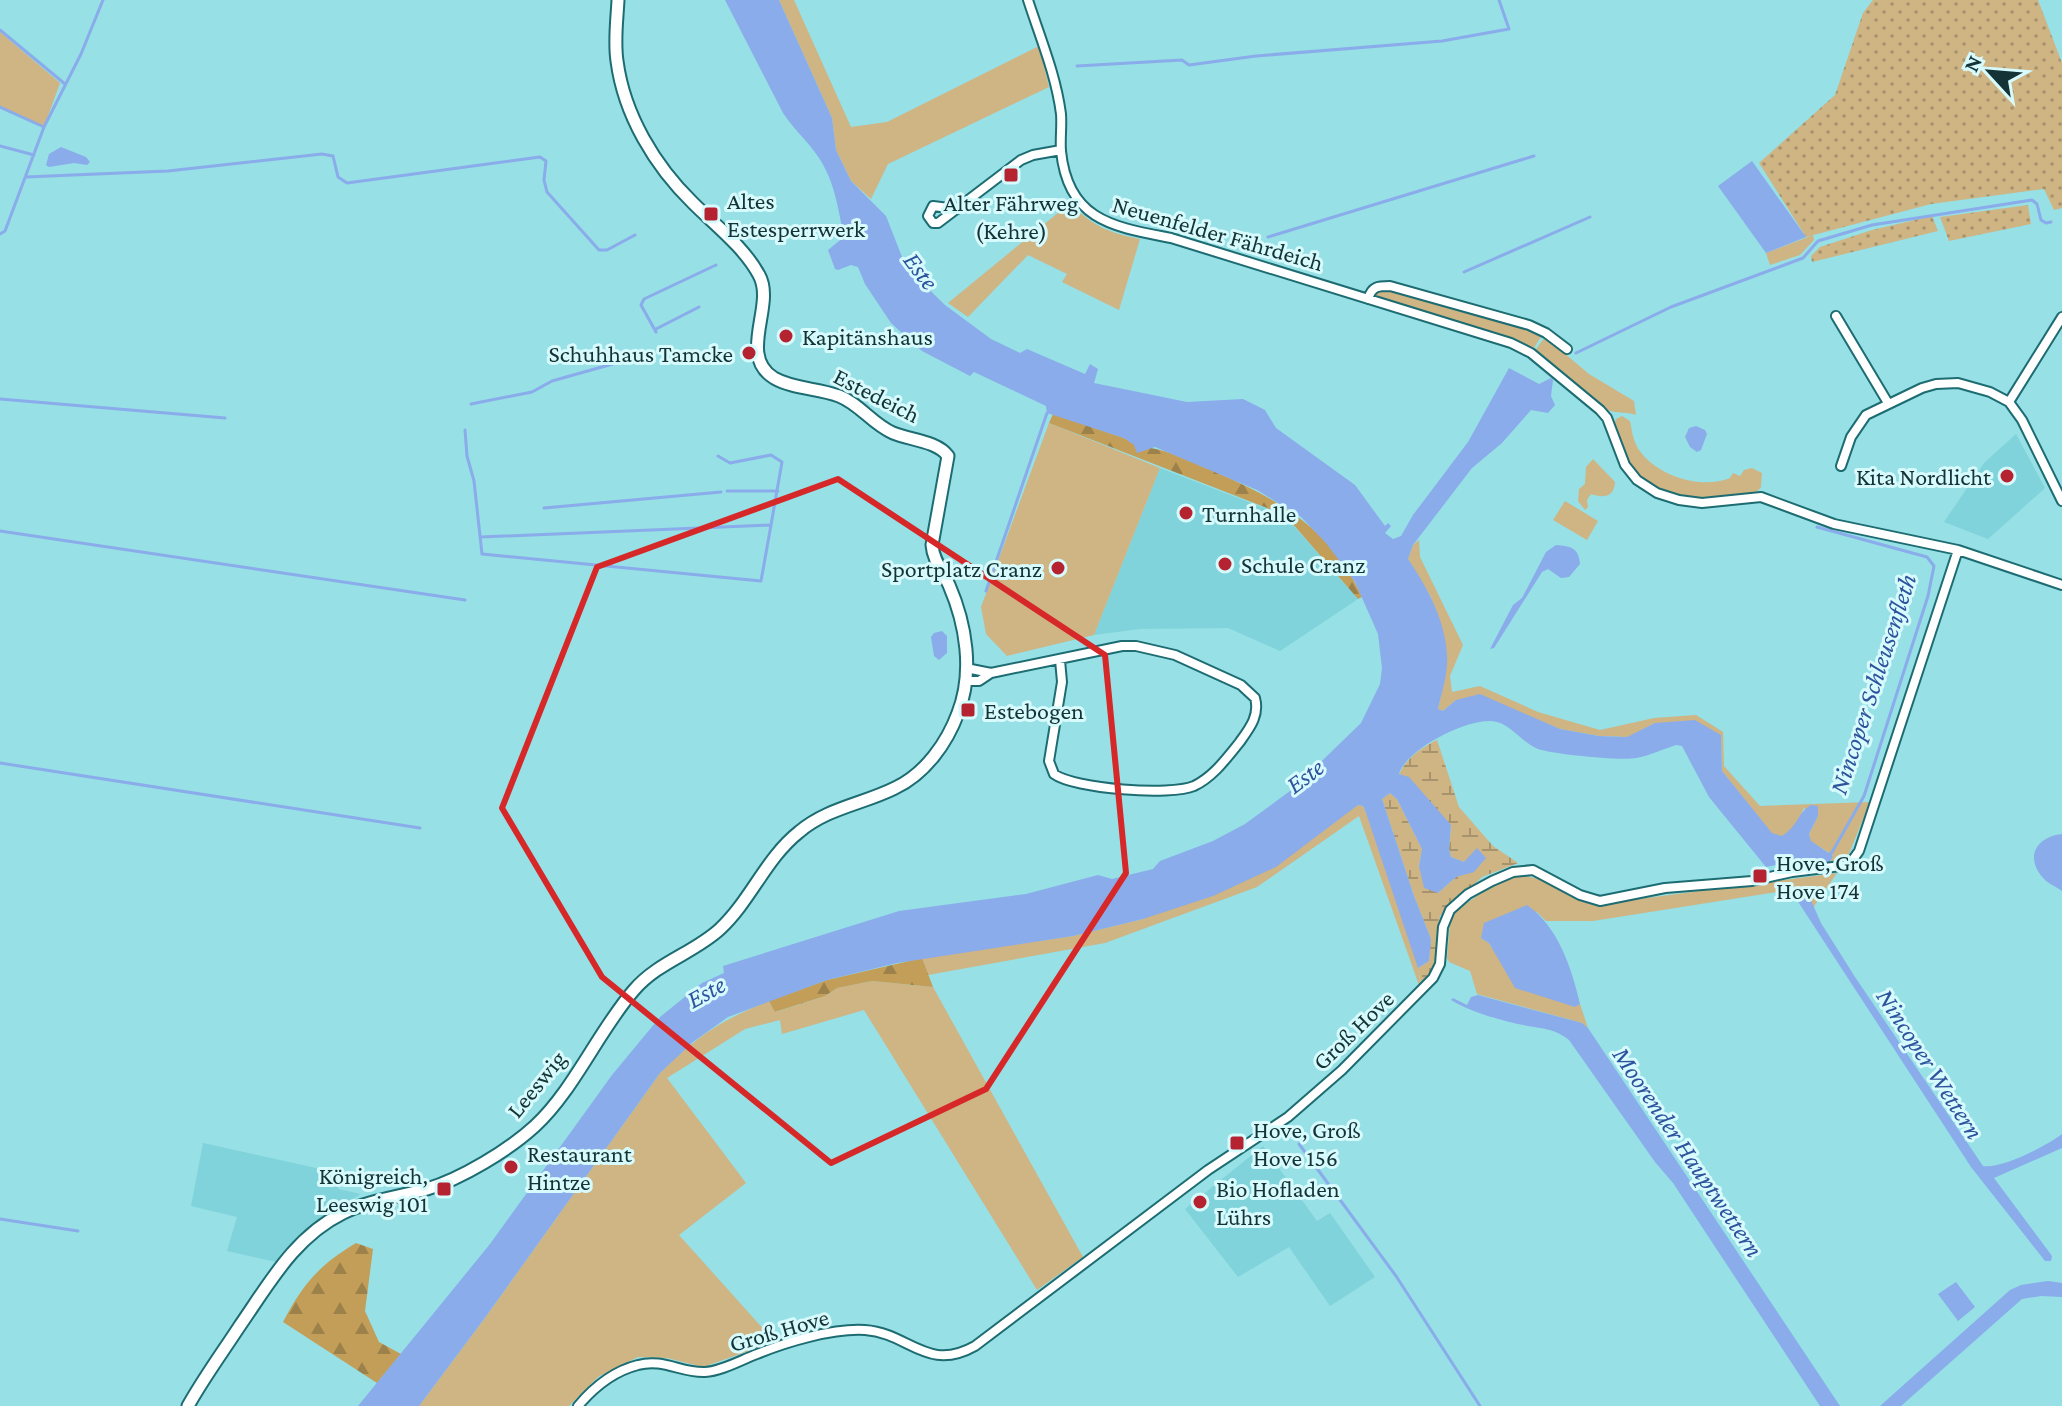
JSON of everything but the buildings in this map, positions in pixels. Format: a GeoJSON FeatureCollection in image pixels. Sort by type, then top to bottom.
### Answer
{"type":"FeatureCollection","features":[{"type":"Feature","properties":{"kind":"street","name":"Estedeich"},"geometry":{"type":"LineString","coordinates":[[618,0],[617,61],[639,131],[676,186],[733,242],[760,276],[763,293],[758,350],[765,369],[782,381],[842,397],[891,432],[937,447],[948,456],[932,552],[961,620],[965,681],[958,713],[944,742],[914,776]]}},
{"type":"Feature","properties":{"kind":"street","name":"Neuenfelder Fährdeich"},"geometry":{"type":"LineString","coordinates":[[1028,0],[1061,113],[1061,150],[1065,172],[1073,192],[1096,218],[1114,227],[1171,238],[1511,343],[1531,353],[1600,410],[1607,418],[1625,465],[1637,480],[1657,493],[1702,503],[1761,497],[1834,524],[1958,550],[2062,585]]}},
{"type":"Feature","properties":{"kind":"street"},"geometry":{"type":"LineString","coordinates":[[957,209],[1021,160],[1061,150]]}},
{"type":"Feature","properties":{"kind":"street"},"geometry":{"type":"LineString","coordinates":[[1368,299],[1371,291],[1378,286],[1390,286],[1529,325],[1567,349]]}},
{"type":"Feature","properties":{"kind":"street"},"geometry":{"type":"LineString","coordinates":[[1836,316],[1888,403]]}},
{"type":"Feature","properties":{"kind":"street"},"geometry":{"type":"LineString","coordinates":[[2009,402],[2062,317]]}},
{"type":"Feature","properties":{"kind":"street"},"geometry":{"type":"LineString","coordinates":[[1841,466],[1856,426],[1866,415],[1936,384],[1958,383],[1990,392],[2009,402],[2022,420],[2062,501]]}},
{"type":"Feature","properties":{"kind":"street","name":"Groß Hove"},"geometry":{"type":"LineString","coordinates":[[578,1406],[609,1378],[638,1365],[662,1362],[694,1371],[709,1371],[782,1345],[849,1330],[883,1333],[933,1355],[955,1354],[975,1346],[1208,1170],[1288,1117],[1342,1070],[1433,978],[1442,959],[1445,922],[1453,906],[1468,894],[1507,874],[1538,871],[1580,895],[1600,901],[1665,888],[1752,881],[1849,865],[1861,844],[1958,550]]}},
{"type":"Feature","properties":{"kind":"street"},"geometry":{"type":"LineString","coordinates":[[966,668],[991,673],[1122,646],[1165,651],[1241,685],[1255,698],[1256,714],[1250,728],[1225,760],[1212,774],[1191,787],[1162,792],[1071,782],[1054,774],[1049,761],[1062,682],[1060,660]]}},
{"type":"Feature","properties":{"kind":"street"},"geometry":{"type":"LineString","coordinates":[[965,681],[979,681],[991,673]]}},
{"type":"Feature","properties":{"kind":"street","name":"Leeswig"},"geometry":{"type":"LineString","coordinates":[[188,1406],[275,1275],[303,1240],[341,1214],[442,1183],[526,1133],[562,1092],[634,989],[663,964],[725,925],[769,864],[796,834],[824,815],[895,789],[914,776]]}},
{"type":"Feature","properties":{"kind":"highlighted area"},"geometry":{"type":"Polygon","coordinates":[[[838,479],[1105,655],[1126,873],[986,1089],[831,1163],[602,977],[502,808],[597,567],[838,479]]]}},
{"type":"Feature","properties":{"kind":"shaded area","name":"Kita Nordlicht"},"geometry":{"type":"Polygon","coordinates":[[[2016,434],[2045,488],[1988,539],[1944,522],[1984,463],[2016,434]]]}},
{"type":"Feature","properties":{"kind":"shaded area","name":"Schule Cranz"},"geometry":{"type":"Polygon","coordinates":[[[1160,468],[1285,516],[1358,599],[1280,651],[1228,628],[1140,629],[1094,635],[1160,468]]]}},
{"type":"Feature","properties":{"kind":"shaded area"},"geometry":{"type":"Polygon","coordinates":[[[203,1143],[343,1174],[338,1189],[361,1194],[318,1220],[282,1252],[276,1262],[227,1251],[237,1217],[191,1206],[203,1143]]]}},
{"type":"Feature","properties":{"kind":"shaded area"},"geometry":{"type":"Polygon","coordinates":[[[1263,1146],[1317,1221],[1330,1213],[1375,1277],[1330,1306],[1289,1247],[1238,1277],[1185,1209],[1263,1146]]]}},
{"type":"Feature","properties":{"kind":"green space"},"geometry":{"type":"Polygon","coordinates":[[[779,0],[794,0],[851,127],[887,122],[1039,46],[1049,87],[888,164],[871,199],[851,181],[836,150],[832,118],[779,0]]]}},
{"type":"Feature","properties":{"kind":"green space"},"geometry":{"type":"Polygon","coordinates":[[[1873,0],[2038,0],[2062,63],[2062,208],[2054,210],[2044,189],[1931,204],[1806,237],[1759,163],[1835,95],[1863,13],[1873,0]]]}},
{"type":"Feature","properties":{"kind":"green space"},"geometry":{"type":"Polygon","coordinates":[[[0,32],[60,83],[44,127],[0,106],[0,32]]]}},
{"type":"Feature","properties":{"kind":"green space"},"geometry":{"type":"Polygon","coordinates":[[[1070,203],[1102,227],[1140,239],[1119,310],[1062,282],[1067,274],[1028,255],[968,317],[948,303],[1070,203]]]}},
{"type":"Feature","properties":{"kind":"green space"},"geometry":{"type":"Polygon","coordinates":[[[2028,205],[2031,224],[1949,241],[1940,217],[2028,205]]]}},
{"type":"Feature","properties":{"kind":"green space"},"geometry":{"type":"Polygon","coordinates":[[[1932,216],[1938,231],[1812,262],[1811,256],[1820,247],[1872,230],[1932,216]]]}},
{"type":"Feature","properties":{"kind":"green space"},"geometry":{"type":"Polygon","coordinates":[[[1813,235],[1814,240],[1800,255],[1770,265],[1766,253],[1813,235]]]}},
{"type":"Feature","properties":{"kind":"green space"},"geometry":{"type":"Polygon","coordinates":[[[1388,290],[1542,335],[1532,351],[1376,299],[1376,292],[1388,290]]]}},
{"type":"Feature","properties":{"kind":"green space"},"geometry":{"type":"Polygon","coordinates":[[[1545,337],[1589,374],[1634,401],[1636,415],[1605,409],[1534,352],[1545,337]]]}},
{"type":"Feature","properties":{"kind":"green space"},"geometry":{"type":"Polygon","coordinates":[[[1053,414],[1135,444],[1170,453],[1256,491],[1282,506],[1328,544],[1362,597],[1358,599],[1285,515],[1049,423],[1053,414]]]}},
{"type":"Feature","properties":{"kind":"green space"},"geometry":{"type":"Polygon","coordinates":[[[1622,416],[1630,421],[1639,450],[1668,473],[1706,482],[1730,478],[1733,473],[1740,476],[1744,470],[1752,468],[1762,473],[1761,487],[1755,494],[1702,497],[1667,493],[1652,487],[1638,476],[1623,451],[1614,424],[1622,416]]]}},
{"type":"Feature","properties":{"kind":"green space","name":"Sportplatz Cranz"},"geometry":{"type":"Polygon","coordinates":[[[1049,423],[1160,468],[1094,635],[1007,656],[986,634],[981,607],[1049,423]]]}},
{"type":"Feature","properties":{"kind":"green space"},"geometry":{"type":"Polygon","coordinates":[[[1593,459],[1615,482],[1613,491],[1607,496],[1591,494],[1585,510],[1578,501],[1579,489],[1585,484],[1586,467],[1593,459]]]}},
{"type":"Feature","properties":{"kind":"green space"},"geometry":{"type":"Polygon","coordinates":[[[1565,501],[1598,521],[1587,540],[1553,520],[1565,501]]]}},
{"type":"Feature","properties":{"kind":"green space"},"geometry":{"type":"Polygon","coordinates":[[[1419,540],[1420,557],[1463,645],[1450,676],[1452,692],[1480,686],[1538,712],[1600,730],[1654,718],[1696,715],[1723,732],[1724,766],[1760,806],[1870,802],[1846,861],[1830,862],[1833,855],[1811,842],[1809,834],[1818,816],[1804,808],[1794,829],[1782,837],[1772,834],[1722,771],[1721,735],[1655,723],[1628,737],[1599,736],[1560,729],[1533,718],[1456,700],[1443,711],[1438,709],[1442,691],[1431,597],[1408,559],[1413,545],[1419,540]]]}},
{"type":"Feature","properties":{"kind":"green space"},"geometry":{"type":"Polygon","coordinates":[[[1437,740],[1459,807],[1493,846],[1518,863],[1482,877],[1440,916],[1436,966],[1421,983],[1418,968],[1429,961],[1431,939],[1382,799],[1390,793],[1397,799],[1422,849],[1419,866],[1438,893],[1456,877],[1464,862],[1451,857],[1451,825],[1399,775],[1415,754],[1437,740]]]}},
{"type":"Feature","properties":{"kind":"green space"},"geometry":{"type":"Polygon","coordinates":[[[1358,805],[1365,810],[1398,902],[1415,955],[1420,988],[1359,816],[1257,887],[1105,943],[928,975],[922,958],[1073,936],[1143,919],[1358,805]]]}},
{"type":"Feature","properties":{"kind":"green space"},"geometry":{"type":"Polygon","coordinates":[[[1837,873],[1810,912],[1790,890],[1593,921],[1546,921],[1537,912],[1481,938],[1494,951],[1574,1007],[1580,1004],[1588,1028],[1582,1023],[1477,994],[1470,971],[1449,962],[1447,958],[1453,913],[1488,888],[1520,875],[1545,880],[1593,905],[1837,873]]]}},
{"type":"Feature","properties":{"kind":"green space"},"geometry":{"type":"Polygon","coordinates":[[[922,958],[933,987],[872,981],[837,988],[825,996],[775,1012],[769,1001],[827,980],[922,958]]]}},
{"type":"Feature","properties":{"kind":"green space"},"geometry":{"type":"Polygon","coordinates":[[[872,981],[933,987],[1083,1257],[1037,1290],[864,1010],[782,1034],[780,1020],[745,1029],[667,1078],[746,1183],[679,1235],[775,1342],[703,1367],[667,1358],[638,1357],[598,1377],[569,1406],[419,1406],[660,1073],[673,1060],[723,1023],[769,1001],[776,1012],[825,996],[837,988],[872,981]]]}},
{"type":"Feature","properties":{"kind":"green space"},"geometry":{"type":"Polygon","coordinates":[[[356,1243],[373,1249],[365,1311],[379,1342],[401,1354],[377,1383],[283,1322],[313,1276],[356,1243]]]}},
{"type":"Feature","properties":{"kind":"water","name":"Este"},"geometry":{"type":"Polygon","coordinates":[[[725,0],[779,0],[832,118],[836,150],[851,181],[886,216],[906,267],[945,305],[991,339],[1020,353],[1027,349],[1085,374],[1090,364],[1098,369],[1094,383],[1187,402],[1243,399],[1265,410],[1276,428],[1355,485],[1385,526],[1388,523],[1391,526],[1385,533],[1393,539],[1401,536],[1413,515],[1468,442],[1509,368],[1539,384],[1551,378],[1551,396],[1555,405],[1548,413],[1531,410],[1502,443],[1472,468],[1413,545],[1408,559],[1430,596],[1445,637],[1447,665],[1438,709],[1443,711],[1456,700],[1480,694],[1560,729],[1599,736],[1627,737],[1655,723],[1695,720],[1721,735],[1722,771],[1772,833],[1782,836],[1803,811],[1811,805],[1818,806],[1818,816],[1809,834],[1811,841],[1833,856],[1830,862],[1794,860],[1781,863],[1782,868],[1779,869],[1776,865],[1766,867],[1709,797],[1682,746],[1676,745],[1636,758],[1602,758],[1538,749],[1497,722],[1486,721],[1457,729],[1414,754],[1399,774],[1409,777],[1451,825],[1451,857],[1464,862],[1477,848],[1486,858],[1474,872],[1456,877],[1438,893],[1424,888],[1419,866],[1422,849],[1397,799],[1390,793],[1382,799],[1431,939],[1429,961],[1418,968],[1365,810],[1358,805],[1276,867],[1213,896],[1143,919],[1073,936],[897,963],[827,980],[728,1017],[693,1042],[660,1073],[419,1406],[358,1406],[490,1244],[612,1075],[660,1017],[702,983],[724,973],[723,966],[899,911],[1026,894],[1098,875],[1112,879],[1153,869],[1160,861],[1213,841],[1245,824],[1294,788],[1361,723],[1380,684],[1382,668],[1378,634],[1355,582],[1326,543],[1301,517],[1257,490],[1155,447],[1137,453],[1134,445],[1124,438],[1047,413],[1046,406],[974,372],[970,376],[922,351],[891,323],[865,284],[858,267],[851,265],[835,269],[828,250],[844,237],[829,177],[815,152],[783,113],[725,0]]]}},
{"type":"Feature","properties":{"kind":"water"},"geometry":{"type":"Polygon","coordinates":[[[61,147],[86,157],[90,162],[87,165],[46,165],[49,154],[61,147]]]}},
{"type":"Feature","properties":{"kind":"water"},"geometry":{"type":"Polygon","coordinates":[[[1752,161],[1806,237],[1766,253],[1718,186],[1752,161]]]}},
{"type":"Feature","properties":{"kind":"water"},"geometry":{"type":"Polygon","coordinates":[[[1696,426],[1707,434],[1701,450],[1697,452],[1685,437],[1689,428],[1696,426]]]}},
{"type":"Feature","properties":{"kind":"water"},"geometry":{"type":"Polygon","coordinates":[[[1556,545],[1573,549],[1578,554],[1580,564],[1569,577],[1561,578],[1548,569],[1542,572],[1494,648],[1490,649],[1546,552],[1556,545]]]}},
{"type":"Feature","properties":{"kind":"water"},"geometry":{"type":"Polygon","coordinates":[[[942,631],[947,636],[947,653],[939,660],[934,656],[931,637],[942,631]]]}},
{"type":"Feature","properties":{"kind":"water"},"geometry":{"type":"Polygon","coordinates":[[[2062,834],[2062,891],[2045,880],[2034,857],[2039,844],[2062,834]]]}},
{"type":"Feature","properties":{"kind":"water"},"geometry":{"type":"Polygon","coordinates":[[[1798,895],[1803,899],[1810,898],[1821,923],[1855,977],[1983,1166],[2012,1160],[2062,1134],[2062,1148],[1994,1178],[2052,1256],[2051,1261],[2045,1261],[1971,1167],[1795,897],[1798,895]]]}},
{"type":"Feature","properties":{"kind":"water"},"geometry":{"type":"Polygon","coordinates":[[[1527,905],[1547,924],[1562,949],[1580,1004],[1575,1007],[1515,988],[1489,943],[1481,938],[1484,923],[1527,905]]]}},
{"type":"Feature","properties":{"kind":"water"},"geometry":{"type":"Polygon","coordinates":[[[1478,995],[1582,1023],[1588,1028],[1840,1406],[1820,1406],[1673,1183],[1569,1040],[1545,1029],[1488,1016],[1451,1000],[1453,998],[1467,1005],[1471,997],[1478,995]]]}},
{"type":"Feature","properties":{"kind":"water"},"geometry":{"type":"Polygon","coordinates":[[[2048,1281],[2062,1283],[2062,1297],[2022,1299],[1901,1406],[1880,1406],[2010,1290],[2048,1281]]]}},
{"type":"Feature","properties":{"kind":"water"},"geometry":{"type":"Polygon","coordinates":[[[1956,1282],[1975,1307],[1958,1321],[1938,1294],[1956,1282]]]}},
{"type":"Feature","properties":{"kind":"waterway"},"geometry":{"type":"LineString","coordinates":[[0,234],[5,231],[44,127],[81,54],[103,0]]}},
{"type":"Feature","properties":{"kind":"waterway"},"geometry":{"type":"LineString","coordinates":[[1077,66],[1182,60],[1189,65],[1256,56],[1442,41],[1509,29],[1499,0]]}},
{"type":"Feature","properties":{"kind":"waterway"},"geometry":{"type":"LineString","coordinates":[[0,30],[65,84]]}},
{"type":"Feature","properties":{"kind":"waterway"},"geometry":{"type":"LineString","coordinates":[[0,107],[44,127]]}},
{"type":"Feature","properties":{"kind":"waterway"},"geometry":{"type":"LineString","coordinates":[[0,146],[34,155]]}},
{"type":"Feature","properties":{"kind":"waterway"},"geometry":{"type":"LineString","coordinates":[[26,177],[168,171],[322,154],[333,156],[338,177],[347,183],[540,157],[546,161],[544,180],[547,192],[599,250],[607,250],[635,235]]}},
{"type":"Feature","properties":{"kind":"waterway"},"geometry":{"type":"LineString","coordinates":[[1268,237],[1534,156]]}},
{"type":"Feature","properties":{"kind":"waterway"},"geometry":{"type":"LineString","coordinates":[[1576,353],[1671,307],[1803,258],[1818,241],[1872,225],[2032,200],[2037,204],[2041,220],[2051,222]]}},
{"type":"Feature","properties":{"kind":"waterway"},"geometry":{"type":"LineString","coordinates":[[1464,272],[1590,217]]}},
{"type":"Feature","properties":{"kind":"waterway"},"geometry":{"type":"LineString","coordinates":[[656,332],[641,305],[644,299],[716,265]]}},
{"type":"Feature","properties":{"kind":"waterway"},"geometry":{"type":"LineString","coordinates":[[656,329],[699,307]]}},
{"type":"Feature","properties":{"kind":"waterway"},"geometry":{"type":"LineString","coordinates":[[471,404],[532,392],[552,381],[641,356]]}},
{"type":"Feature","properties":{"kind":"waterway"},"geometry":{"type":"LineString","coordinates":[[0,399],[225,418]]}},
{"type":"Feature","properties":{"kind":"waterway"},"geometry":{"type":"LineString","coordinates":[[986,591],[1047,413]]}},
{"type":"Feature","properties":{"kind":"waterway"},"geometry":{"type":"LineString","coordinates":[[465,430],[482,554],[761,581],[771,525]]}},
{"type":"Feature","properties":{"kind":"waterway"},"geometry":{"type":"LineString","coordinates":[[481,537],[771,525],[782,462],[771,455],[730,463],[718,456]]}},
{"type":"Feature","properties":{"kind":"waterway"},"geometry":{"type":"LineString","coordinates":[[727,491],[778,491]]}},
{"type":"Feature","properties":{"kind":"waterway"},"geometry":{"type":"LineString","coordinates":[[544,508],[721,492]]}},
{"type":"Feature","properties":{"kind":"waterway","name":"Nincoper Schleusenfleth"},"geometry":{"type":"LineString","coordinates":[[1817,527],[1927,557],[1934,566],[1928,596],[1864,796],[1829,854]]}},
{"type":"Feature","properties":{"kind":"waterway"},"geometry":{"type":"LineString","coordinates":[[0,531],[465,600]]}},
{"type":"Feature","properties":{"kind":"waterway"},"geometry":{"type":"LineString","coordinates":[[0,763],[420,828]]}},
{"type":"Feature","properties":{"kind":"waterway"},"geometry":{"type":"LineString","coordinates":[[1299,1144],[1396,1276],[1480,1406]]}},
{"type":"Feature","properties":{"kind":"waterway"},"geometry":{"type":"LineString","coordinates":[[0,1219],[78,1231]]}},
{"type":"Feature","properties":{"kind":"place","name":"Alter Fährweg (Kehre)"},"geometry":{"type":"Point","coordinates":[1011,175]}},
{"type":"Feature","properties":{"kind":"place","name":"Altes Estesperrwerk"},"geometry":{"type":"Point","coordinates":[711,214]}},
{"type":"Feature","properties":{"kind":"place","name":"Kapitänshaus"},"geometry":{"type":"Point","coordinates":[786,336]}},
{"type":"Feature","properties":{"kind":"place","name":"Schuhhaus Tamcke"},"geometry":{"type":"Point","coordinates":[749,353]}},
{"type":"Feature","properties":{"kind":"place","name":"Kita Nordlicht"},"geometry":{"type":"Point","coordinates":[2007,476]}},
{"type":"Feature","properties":{"kind":"place","name":"Turnhalle"},"geometry":{"type":"Point","coordinates":[1186,513]}},
{"type":"Feature","properties":{"kind":"place","name":"Schule Cranz"},"geometry":{"type":"Point","coordinates":[1225,564]}},
{"type":"Feature","properties":{"kind":"place","name":"Sportplatz Cranz"},"geometry":{"type":"Point","coordinates":[1058,568]}},
{"type":"Feature","properties":{"kind":"place","name":"Estebogen"},"geometry":{"type":"Point","coordinates":[968,710]}},
{"type":"Feature","properties":{"kind":"place","name":"Hove, Groß Hove 174"},"geometry":{"type":"Point","coordinates":[1760,876]}},
{"type":"Feature","properties":{"kind":"place","name":"Hove, Groß Hove 156"},"geometry":{"type":"Point","coordinates":[1237,1143]}},
{"type":"Feature","properties":{"kind":"place","name":"Restaurant Hintze"},"geometry":{"type":"Point","coordinates":[511,1167]}},
{"type":"Feature","properties":{"kind":"place","name":"Königreich, Leeswig 101"},"geometry":{"type":"Point","coordinates":[444,1189]}},
{"type":"Feature","properties":{"kind":"place","name":"Bio Hofladen Lührs"},"geometry":{"type":"Point","coordinates":[1200,1202]}},
{"type":"Feature","properties":{"kind":"water label","name":"Nincoper Wettern"},"geometry":{"type":"Point","coordinates":[1930,1064]}},
{"type":"Feature","properties":{"kind":"water label","name":"Moorender Hauptwettern"},"geometry":{"type":"Point","coordinates":[1688,1152]}}]}
